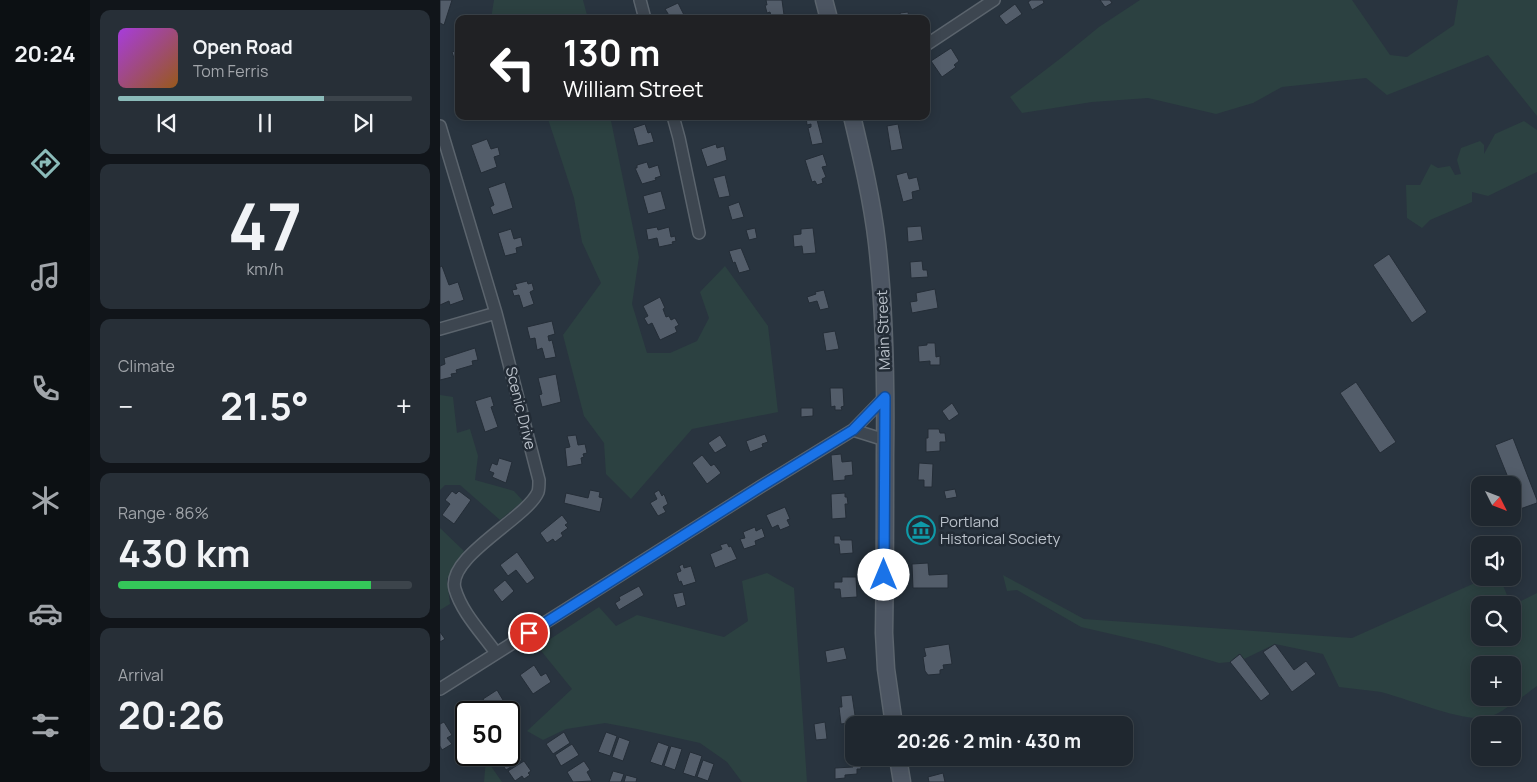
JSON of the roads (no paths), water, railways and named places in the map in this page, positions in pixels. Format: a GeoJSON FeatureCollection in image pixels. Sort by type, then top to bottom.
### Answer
{"type":"FeatureCollection","features":[{"type":"Feature","properties":{"kind":"main road"},"geometry":{"type":"LineString","coordinates":[[824,0],[828,15]]}},
{"type":"Feature","properties":{"kind":"main road","name":"Main Street"},"geometry":{"type":"LineString","coordinates":[[853,120],[868,185],[877,242],[884,338],[884,633],[886,669],[893,716]]}},
{"type":"Feature","properties":{"kind":"main road"},"geometry":{"type":"LineString","coordinates":[[899,766],[902,782]]}},
{"type":"Feature","properties":{"kind":"street"},"geometry":{"type":"LineString","coordinates":[[640,0],[644,15]]}},
{"type":"Feature","properties":{"kind":"street"},"geometry":{"type":"LineString","coordinates":[[930,41],[994,0]]}},
{"type":"Feature","properties":{"kind":"street"},"geometry":{"type":"LineString","coordinates":[[673,120],[700,233]]}},
{"type":"Feature","properties":{"kind":"street","name":"Scenic Drive"},"geometry":{"type":"LineString","coordinates":[[440,126],[496,313],[539,480],[538,492],[526,506],[475,551],[459,569],[454,586],[461,604],[496,653]]}},
{"type":"Feature","properties":{"kind":"street"},"geometry":{"type":"LineString","coordinates":[[440,329],[496,313]]}},
{"type":"Feature","properties":{"kind":"street"},"geometry":{"type":"LineString","coordinates":[[440,689],[853,430],[885,397]]}},
{"type":"Feature","properties":{"kind":"street"},"geometry":{"type":"LineString","coordinates":[[853,430],[885,440]]}},
{"type":"Feature","properties":{"kind":"place","name":"Portland Historical Society"},"geometry":{"type":"Point","coordinates":[921,530]}}]}
